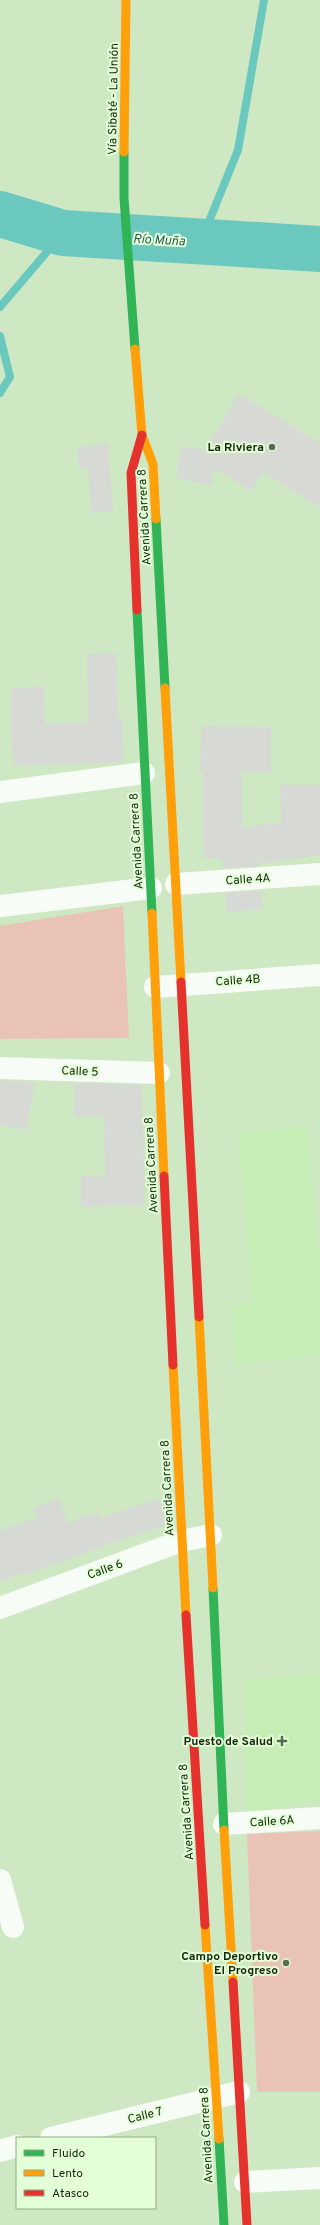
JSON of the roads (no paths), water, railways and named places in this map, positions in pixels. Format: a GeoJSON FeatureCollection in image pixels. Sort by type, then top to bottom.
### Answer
{"type":"FeatureCollection","features":[{"type":"Feature","properties":{"kind":"street","name":"Vía Sibaté - La Unión"},"geometry":{"type":"LineString","coordinates":[[126,0],[124,198],[128,272],[142,435]]}},
{"type":"Feature","properties":{"kind":"street","name":"Avenida Carrera 8"},"geometry":{"type":"LineString","coordinates":[[142,435],[131,473],[144,773],[151,888],[181,1541],[224,2225]]}},
{"type":"Feature","properties":{"kind":"street","name":"Avenida Carrera 8"},"geometry":{"type":"LineString","coordinates":[[142,435],[153,464],[211,1535],[224,1824],[247,2225]]}},
{"type":"Feature","properties":{"kind":"street"},"geometry":{"type":"LineString","coordinates":[[0,792],[144,773]]}},
{"type":"Feature","properties":{"kind":"street","name":"Calle 4A"},"geometry":{"type":"LineString","coordinates":[[176,884],[320,874]]}},
{"type":"Feature","properties":{"kind":"street"},"geometry":{"type":"LineString","coordinates":[[0,906],[151,888]]}},
{"type":"Feature","properties":{"kind":"street","name":"Calle 4B"},"geometry":{"type":"LineString","coordinates":[[155,987],[320,975]]}},
{"type":"Feature","properties":{"kind":"street","name":"Calle 5"},"geometry":{"type":"LineString","coordinates":[[0,1068],[159,1073]]}},
{"type":"Feature","properties":{"kind":"street","name":"Calle 6"},"geometry":{"type":"LineString","coordinates":[[0,1608],[181,1541],[211,1535]]}},
{"type":"Feature","properties":{"kind":"street","name":"Calle 6A"},"geometry":{"type":"LineString","coordinates":[[224,1824],[320,1818]]}},
{"type":"Feature","properties":{"kind":"street"},"geometry":{"type":"LineString","coordinates":[[0,1880],[13,1927]]}},
{"type":"Feature","properties":{"kind":"street","name":"Calle 7"},"geometry":{"type":"LineString","coordinates":[[55,2137],[240,2092]]}},
{"type":"Feature","properties":{"kind":"street"},"geometry":{"type":"LineString","coordinates":[[0,2151],[16,2146]]}},
{"type":"Feature","properties":{"kind":"street"},"geometry":{"type":"LineString","coordinates":[[245,2182],[320,2178]]}},
{"type":"Feature","properties":{"kind":"waterway"},"geometry":{"type":"LineString","coordinates":[[201,241],[238,150],[264,0]]}},
{"type":"Feature","properties":{"kind":"waterway","name":"Río Muña"},"geometry":{"type":"LineString","coordinates":[[0,214],[63,233],[320,249]]}},
{"type":"Feature","properties":{"kind":"waterway"},"geometry":{"type":"LineString","coordinates":[[0,307],[63,233]]}},
{"type":"Feature","properties":{"kind":"waterway"},"geometry":{"type":"LineString","coordinates":[[0,336],[10,377],[0,393]]}},
{"type":"Feature","properties":{"kind":"place","name":"La Riviera"},"geometry":{"type":"Point","coordinates":[272,447]}},
{"type":"Feature","properties":{"kind":"place","name":"Puesto de Salud"},"geometry":{"type":"Point","coordinates":[282,1741]}},
{"type":"Feature","properties":{"kind":"place","name":"Campo Deportivo El Progreso"},"geometry":{"type":"Point","coordinates":[286,1963]}}]}
